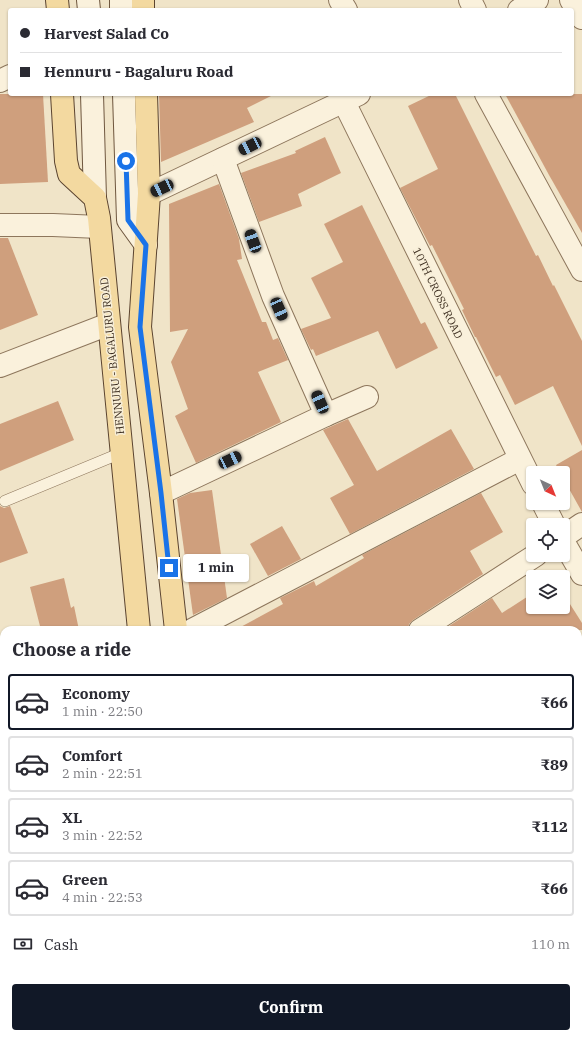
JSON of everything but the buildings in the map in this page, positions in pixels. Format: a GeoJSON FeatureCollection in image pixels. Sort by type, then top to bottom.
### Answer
{"type":"FeatureCollection","features":[{"type":"Feature","properties":{"kind":"main road"},"geometry":{"type":"LineString","coordinates":[[62,96],[66,161],[69,174],[96,198]]}},
{"type":"Feature","properties":{"kind":"main road"},"geometry":{"type":"LineString","coordinates":[[146,96],[150,194],[140,327],[161,493],[176,626]]}},
{"type":"Feature","properties":{"kind":"main road","name":"HENNURU - BAGALURU ROAD"},"geometry":{"type":"LineString","coordinates":[[96,198],[137,626]]}},
{"type":"Feature","properties":{"kind":"street"},"geometry":{"type":"LineString","coordinates":[[523,8],[537,0]]}},
{"type":"Feature","properties":{"kind":"street"},"geometry":{"type":"LineString","coordinates":[[571,0],[582,18]]}},
{"type":"Feature","properties":{"kind":"street"},"geometry":{"type":"LineString","coordinates":[[92,96],[96,198]]}},
{"type":"Feature","properties":{"kind":"street"},"geometry":{"type":"LineString","coordinates":[[124,96],[128,220],[146,245]]}},
{"type":"Feature","properties":{"kind":"street"},"geometry":{"type":"LineString","coordinates":[[487,96],[582,270]]}},
{"type":"Feature","properties":{"kind":"street"},"geometry":{"type":"LineString","coordinates":[[150,194],[351,98]]}},
{"type":"Feature","properties":{"kind":"street","name":"10TH CROSS ROAD"},"geometry":{"type":"LineString","coordinates":[[351,98],[526,471]]}},
{"type":"Feature","properties":{"kind":"street"},"geometry":{"type":"LineString","coordinates":[[223,159],[273,296],[326,415]]}},
{"type":"Feature","properties":{"kind":"street"},"geometry":{"type":"LineString","coordinates":[[0,225],[99,227]]}},
{"type":"Feature","properties":{"kind":"street"},"geometry":{"type":"LineString","coordinates":[[0,366],[109,324]]}},
{"type":"Feature","properties":{"kind":"street"},"geometry":{"type":"LineString","coordinates":[[161,493],[367,397]]}},
{"type":"Feature","properties":{"kind":"street"},"geometry":{"type":"LineString","coordinates":[[200,626],[520,459]]}},
{"type":"Feature","properties":{"kind":"street"},"geometry":{"type":"LineString","coordinates":[[570,532],[582,524]]}},
{"type":"Feature","properties":{"kind":"street"},"geometry":{"type":"LineString","coordinates":[[570,553],[582,574]]}},
{"type":"Feature","properties":{"kind":"street"},"geometry":{"type":"LineString","coordinates":[[426,626],[526,561]]}},
{"type":"Feature","properties":{"kind":"lane"},"geometry":{"type":"LineString","coordinates":[[4,501],[121,453]]}},
{"type":"Feature","properties":{"kind":"route"},"geometry":{"type":"LineString","coordinates":[[126,161],[128,220],[146,245],[140,327],[169,568]]}}]}
